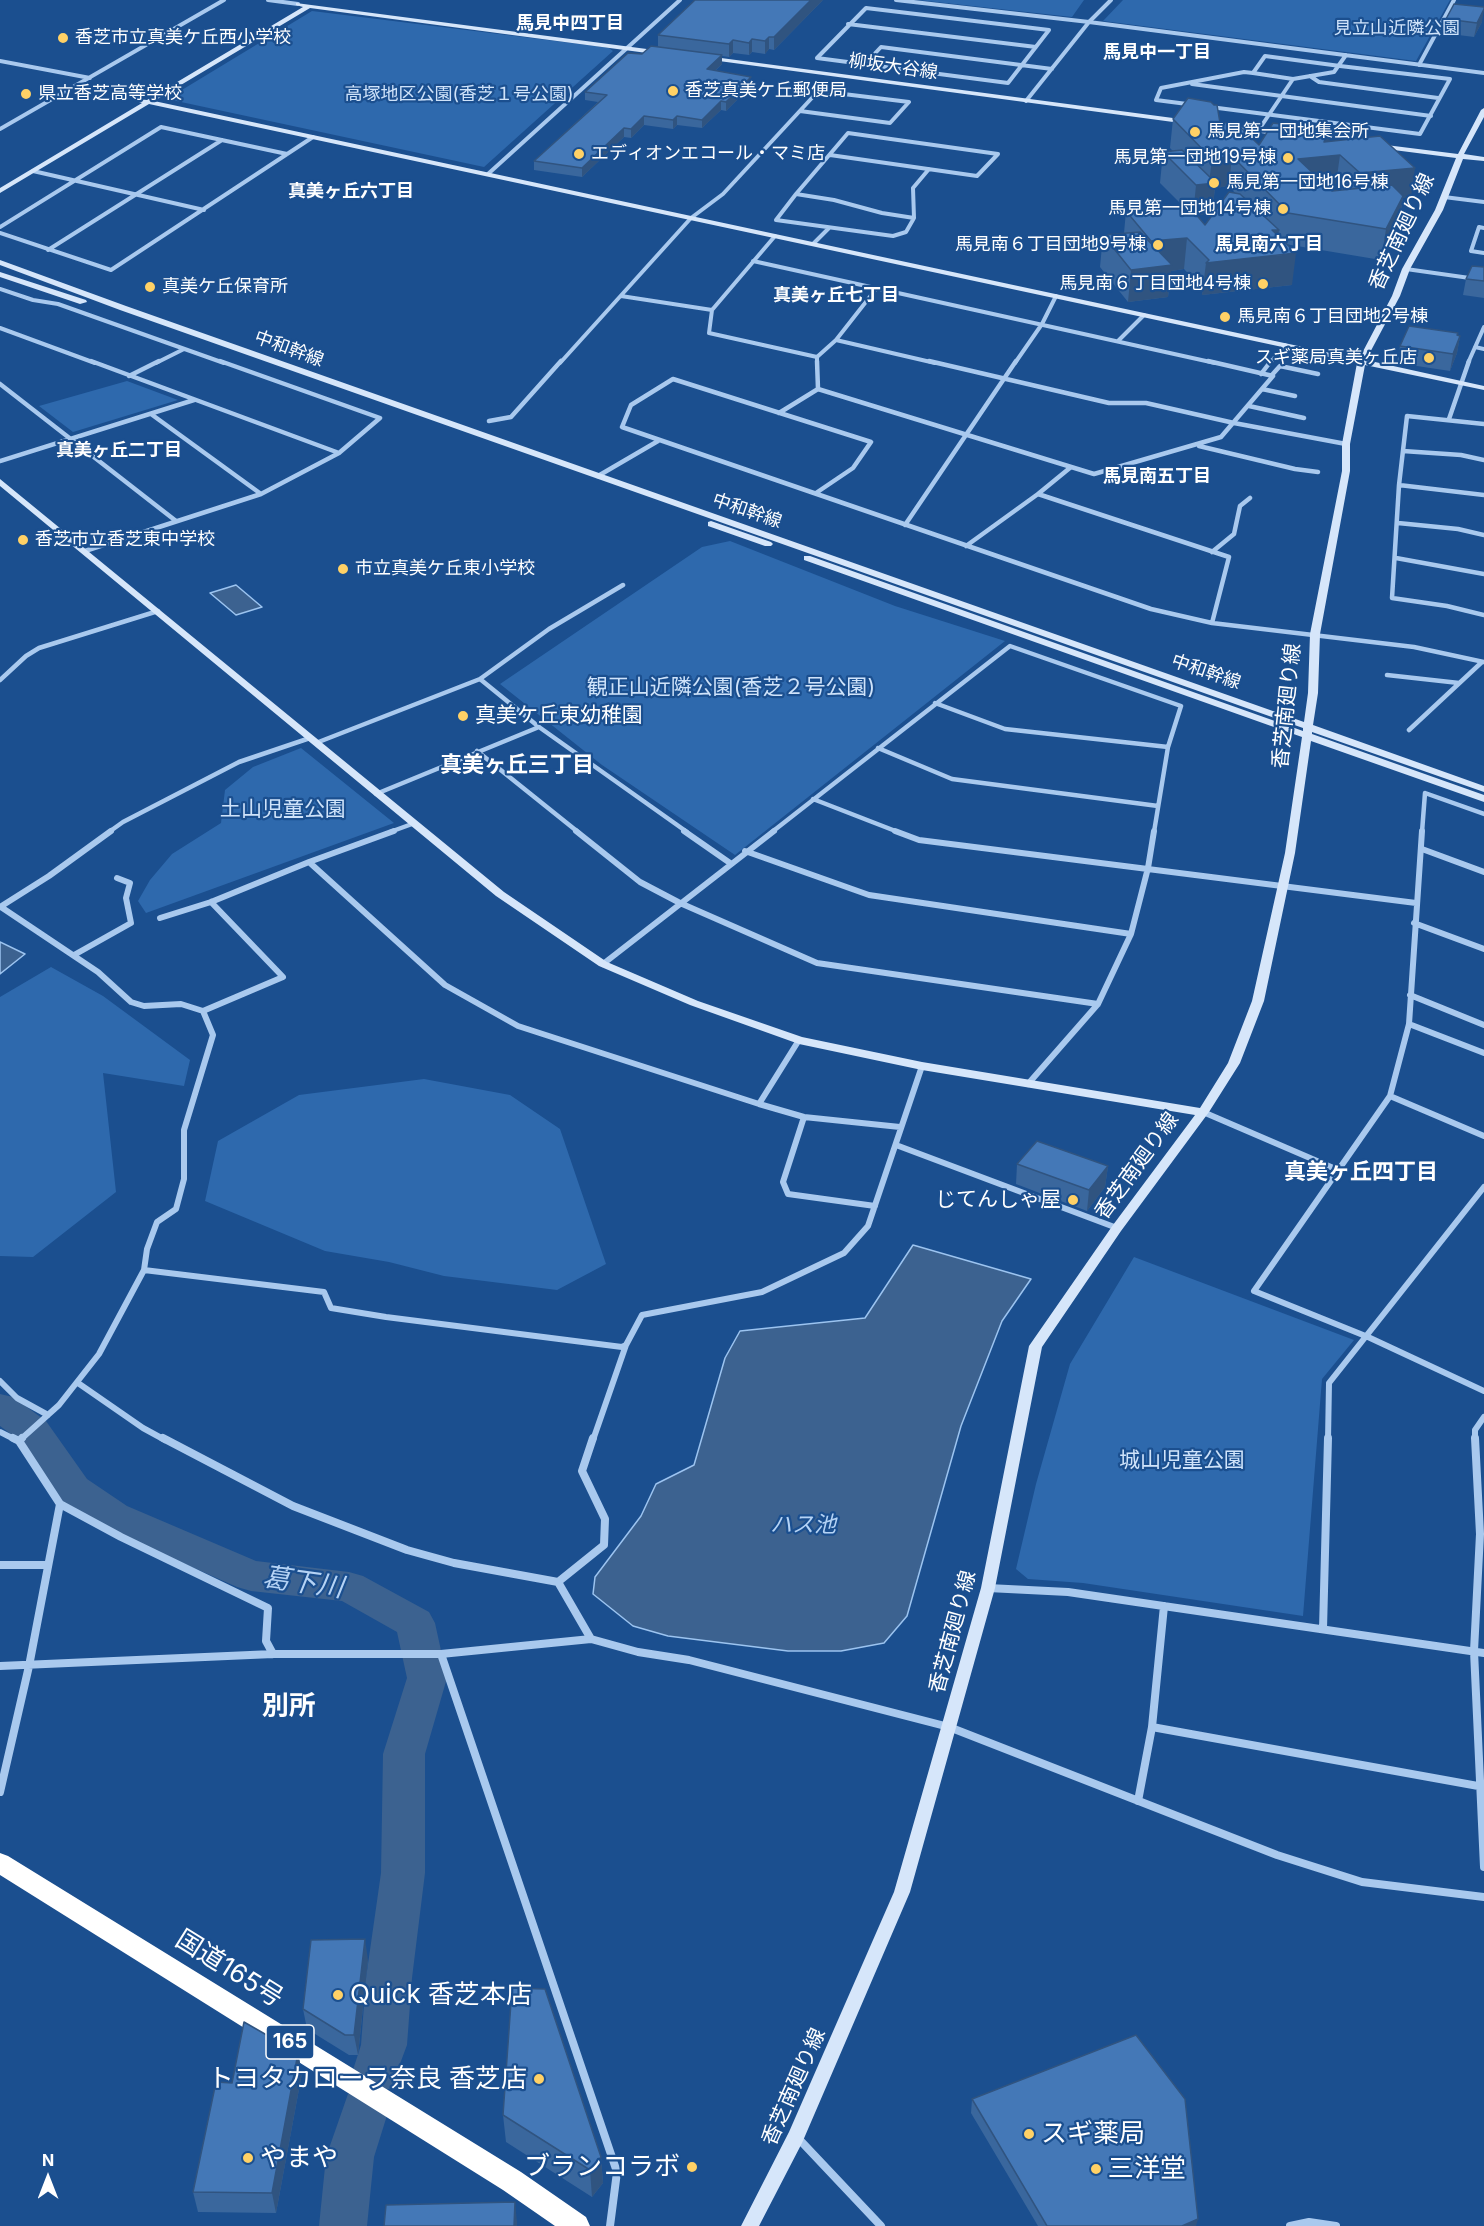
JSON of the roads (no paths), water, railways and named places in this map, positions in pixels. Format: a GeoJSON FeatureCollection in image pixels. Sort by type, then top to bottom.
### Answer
{"type":"FeatureCollection","features":[{"type":"Feature","properties":{"kind":"highway","name":"国道165号"},"geometry":{"type":"LineString","coordinates":[[0,1863],[512,2181],[577,2226]]}},
{"type":"Feature","properties":{"kind":"street"},"geometry":{"type":"LineString","coordinates":[[0,129],[225,0]]}},
{"type":"Feature","properties":{"kind":"street"},"geometry":{"type":"LineString","coordinates":[[268,0],[298,4],[318,0]]}},
{"type":"Feature","properties":{"kind":"street"},"geometry":{"type":"LineString","coordinates":[[488,174],[680,0]]}},
{"type":"Feature","properties":{"kind":"street"},"geometry":{"type":"LineString","coordinates":[[896,0],[1089,22],[1484,73]]}},
{"type":"Feature","properties":{"kind":"street"},"geometry":{"type":"LineString","coordinates":[[1026,101],[1089,22],[1111,0]]}},
{"type":"Feature","properties":{"kind":"street"},"geometry":{"type":"LineString","coordinates":[[1419,65],[1454,0]]}},
{"type":"Feature","properties":{"kind":"street"},"geometry":{"type":"LineString","coordinates":[[0,191],[307,3],[674,54]]}},
{"type":"Feature","properties":{"kind":"street"},"geometry":{"type":"LineString","coordinates":[[0,183],[298,4]]}},
{"type":"Feature","properties":{"kind":"street"},"geometry":{"type":"LineString","coordinates":[[866,8],[1016,26],[1049,30],[1008,83],[817,58],[866,8]]}},
{"type":"Feature","properties":{"kind":"street"},"geometry":{"type":"LineString","coordinates":[[1016,26],[1024,15]]}},
{"type":"Feature","properties":{"kind":"street"},"geometry":{"type":"LineString","coordinates":[[848,24],[1036,47]]}},
{"type":"Feature","properties":{"kind":"street"},"geometry":{"type":"LineString","coordinates":[[865,64],[881,47],[1052,69]]}},
{"type":"Feature","properties":{"kind":"street"},"geometry":{"type":"LineString","coordinates":[[1192,84],[1192,81],[1244,72],[1293,79],[1334,72],[1346,55]]}},
{"type":"Feature","properties":{"kind":"street","name":"柳坂大谷線"},"geometry":{"type":"LineString","coordinates":[[697,57],[1200,123]]}},
{"type":"Feature","properties":{"kind":"street"},"geometry":{"type":"LineString","coordinates":[[1253,73],[1265,57],[1450,80],[1438,98],[1431,116],[1420,134],[1156,100],[1161,88],[1192,84],[1431,116]]}},
{"type":"Feature","properties":{"kind":"street"},"geometry":{"type":"LineString","coordinates":[[0,61],[90,78]]}},
{"type":"Feature","properties":{"kind":"street"},"geometry":{"type":"LineString","coordinates":[[1310,76],[1318,82],[1438,98]]}},
{"type":"Feature","properties":{"kind":"street"},"geometry":{"type":"LineString","coordinates":[[1258,131],[1293,79]]}},
{"type":"Feature","properties":{"kind":"street"},"geometry":{"type":"LineString","coordinates":[[489,421],[511,417],[691,218],[723,194],[820,89],[909,102],[890,123],[800,111]]}},
{"type":"Feature","properties":{"kind":"street"},"geometry":{"type":"LineString","coordinates":[[138,100],[1484,388]]}},
{"type":"Feature","properties":{"kind":"street","name":"香芝南廻り線"},"geometry":{"type":"LineString","coordinates":[[750,2226],[796,2137],[902,1892],[988,1588],[1036,1346],[1117,1228],[1203,1112],[1234,1063],[1258,1001],[1290,852],[1313,693],[1316,634],[1346,471],[1346,444],[1362,361],[1396,296],[1406,269],[1439,210],[1460,156],[1484,110]]}},
{"type":"Feature","properties":{"kind":"street"},"geometry":{"type":"LineString","coordinates":[[0,227],[161,127],[287,154]]}},
{"type":"Feature","properties":{"kind":"street"},"geometry":{"type":"LineString","coordinates":[[1223,127],[1294,135]]}},
{"type":"Feature","properties":{"kind":"street"},"geometry":{"type":"LineString","coordinates":[[830,155],[929,169],[977,176],[998,154],[848,133],[776,220],[893,236],[906,232],[914,222],[914,188],[929,169]]}},
{"type":"Feature","properties":{"kind":"street"},"geometry":{"type":"LineString","coordinates":[[0,233],[111,270],[312,138]]}},
{"type":"Feature","properties":{"kind":"street"},"geometry":{"type":"LineString","coordinates":[[48,250],[223,140]]}},
{"type":"Feature","properties":{"kind":"street"},"geometry":{"type":"LineString","coordinates":[[1365,144],[1484,159]]}},
{"type":"Feature","properties":{"kind":"street"},"geometry":{"type":"LineString","coordinates":[[33,171],[204,210]]}},
{"type":"Feature","properties":{"kind":"street"},"geometry":{"type":"LineString","coordinates":[[796,194],[914,218]]}},
{"type":"Feature","properties":{"kind":"street"},"geometry":{"type":"LineString","coordinates":[[1444,196],[1484,202]]}},
{"type":"Feature","properties":{"kind":"street"},"geometry":{"type":"LineString","coordinates":[[1484,228],[1479,227],[1471,251],[1484,253]]}},
{"type":"Feature","properties":{"kind":"street"},"geometry":{"type":"LineString","coordinates":[[813,244],[829,228]]}},
{"type":"Feature","properties":{"kind":"street"},"geometry":{"type":"LineString","coordinates":[[776,236],[712,310],[709,333],[817,357]]}},
{"type":"Feature","properties":{"kind":"street"},"geometry":{"type":"LineString","coordinates":[[753,261],[1271,376]]}},
{"type":"Feature","properties":{"kind":"street","name":"中和幹線"},"geometry":{"type":"LineString","coordinates":[[0,262],[1307,730],[1484,799]]}},
{"type":"Feature","properties":{"kind":"street"},"geometry":{"type":"LineString","coordinates":[[1406,269],[1484,280]]}},
{"type":"Feature","properties":{"kind":"street","name":"中和幹線"},"geometry":{"type":"LineString","coordinates":[[0,274],[1307,730],[1484,789]]}},
{"type":"Feature","properties":{"kind":"street"},"geometry":{"type":"LineString","coordinates":[[818,389],[817,357],[836,340],[876,288]]}},
{"type":"Feature","properties":{"kind":"street"},"geometry":{"type":"LineString","coordinates":[[0,289],[33,300],[58,303],[380,418],[339,453],[261,494],[85,551]]}},
{"type":"Feature","properties":{"kind":"street"},"geometry":{"type":"LineString","coordinates":[[621,296],[712,310]]}},
{"type":"Feature","properties":{"kind":"street"},"geometry":{"type":"LineString","coordinates":[[905,525],[1042,324],[1056,296]]}},
{"type":"Feature","properties":{"kind":"street"},"geometry":{"type":"LineString","coordinates":[[1118,341],[1144,315]]}},
{"type":"Feature","properties":{"kind":"street"},"geometry":{"type":"LineString","coordinates":[[1449,419],[1461,379],[1484,327]]}},
{"type":"Feature","properties":{"kind":"street"},"geometry":{"type":"LineString","coordinates":[[0,328],[339,453]]}},
{"type":"Feature","properties":{"kind":"street"},"geometry":{"type":"LineString","coordinates":[[836,340],[1109,403],[1146,403],[1234,423],[1346,444]]}},
{"type":"Feature","properties":{"kind":"street"},"geometry":{"type":"LineString","coordinates":[[1261,374],[1285,345]]}},
{"type":"Feature","properties":{"kind":"street"},"geometry":{"type":"LineString","coordinates":[[1475,347],[1484,349]]}},
{"type":"Feature","properties":{"kind":"street"},"geometry":{"type":"LineString","coordinates":[[129,376],[184,349]]}},
{"type":"Feature","properties":{"kind":"street"},"geometry":{"type":"LineString","coordinates":[[779,413],[818,389],[1094,474],[1221,437],[1280,366],[1318,374]]}},
{"type":"Feature","properties":{"kind":"street"},"geometry":{"type":"LineString","coordinates":[[816,493],[853,468],[871,442],[674,379],[632,405],[622,427],[1151,609],[1212,623],[1413,647],[1483,662]]}},
{"type":"Feature","properties":{"kind":"street"},"geometry":{"type":"LineString","coordinates":[[0,384],[176,521]]}},
{"type":"Feature","properties":{"kind":"street"},"geometry":{"type":"LineString","coordinates":[[1262,390],[1295,396]]}},
{"type":"Feature","properties":{"kind":"street"},"geometry":{"type":"LineString","coordinates":[[0,461],[194,400]]}},
{"type":"Feature","properties":{"kind":"street"},"geometry":{"type":"LineString","coordinates":[[1249,406],[1304,418]]}},
{"type":"Feature","properties":{"kind":"street"},"geometry":{"type":"LineString","coordinates":[[151,414],[261,494]]}},
{"type":"Feature","properties":{"kind":"street"},"geometry":{"type":"LineString","coordinates":[[1484,424],[1407,416],[1392,598],[1447,606],[1484,615]]}},
{"type":"Feature","properties":{"kind":"street"},"geometry":{"type":"LineString","coordinates":[[598,476],[658,441]]}},
{"type":"Feature","properties":{"kind":"street"},"geometry":{"type":"LineString","coordinates":[[1199,445],[1269,463],[1318,472]]}},
{"type":"Feature","properties":{"kind":"street"},"geometry":{"type":"LineString","coordinates":[[1403,451],[1461,455],[1484,460]]}},
{"type":"Feature","properties":{"kind":"street"},"geometry":{"type":"LineString","coordinates":[[966,546],[1071,467]]}},
{"type":"Feature","properties":{"kind":"street"},"geometry":{"type":"LineString","coordinates":[[0,482],[313,740],[412,825],[500,894],[603,964],[694,1003],[799,1040],[922,1066],[1203,1112],[1338,1170]]}},
{"type":"Feature","properties":{"kind":"street"},"geometry":{"type":"LineString","coordinates":[[1400,485],[1464,490],[1484,495]]}},
{"type":"Feature","properties":{"kind":"street"},"geometry":{"type":"LineString","coordinates":[[1038,494],[1228,558],[1212,623]]}},
{"type":"Feature","properties":{"kind":"street"},"geometry":{"type":"LineString","coordinates":[[1212,552],[1234,534],[1240,506],[1250,498]]}},
{"type":"Feature","properties":{"kind":"street"},"geometry":{"type":"LineString","coordinates":[[1398,523],[1458,529],[1484,535]]}},
{"type":"Feature","properties":{"kind":"street"},"geometry":{"type":"LineString","coordinates":[[1396,558],[1484,574]]}},
{"type":"Feature","properties":{"kind":"street"},"geometry":{"type":"LineString","coordinates":[[211,902],[283,977],[203,1011],[181,1004],[144,1006],[131,1002],[98,972],[0,907],[49,876],[123,822],[239,762],[313,740],[480,680],[549,629],[623,585]]}},
{"type":"Feature","properties":{"kind":"street"},"geometry":{"type":"LineString","coordinates":[[0,680],[26,656],[39,648],[158,611]]}},
{"type":"Feature","properties":{"kind":"street"},"geometry":{"type":"LineString","coordinates":[[603,964],[1010,646],[1181,706],[1168,747],[1148,867],[1131,934],[1098,1004],[1028,1084]]}},
{"type":"Feature","properties":{"kind":"street"},"geometry":{"type":"LineString","coordinates":[[1408,730],[1483,662]]}},
{"type":"Feature","properties":{"kind":"street"},"geometry":{"type":"LineString","coordinates":[[1387,675],[1459,683]]}},
{"type":"Feature","properties":{"kind":"street"},"geometry":{"type":"LineString","coordinates":[[480,680],[539,727],[730,863]]}},
{"type":"Feature","properties":{"kind":"street"},"geometry":{"type":"LineString","coordinates":[[936,703],[1005,729],[1168,747]]}},
{"type":"Feature","properties":{"kind":"street"},"geometry":{"type":"LineString","coordinates":[[376,794],[539,727]]}},
{"type":"Feature","properties":{"kind":"street"},"geometry":{"type":"LineString","coordinates":[[878,748],[952,778],[1158,806]]}},
{"type":"Feature","properties":{"kind":"street"},"geometry":{"type":"LineString","coordinates":[[477,751],[640,882],[680,903],[817,963],[1098,1004]]}},
{"type":"Feature","properties":{"kind":"street"},"geometry":{"type":"LineString","coordinates":[[1484,814],[1425,793],[1414,923],[1409,1024],[1390,1096],[1254,1291],[1368,1337],[1484,1391]]}},
{"type":"Feature","properties":{"kind":"street"},"geometry":{"type":"LineString","coordinates":[[813,799],[919,840],[1148,867],[1416,903]]}},
{"type":"Feature","properties":{"kind":"street"},"geometry":{"type":"LineString","coordinates":[[160,918],[211,902],[309,862],[412,825]]}},
{"type":"Feature","properties":{"kind":"street"},"geometry":{"type":"LineString","coordinates":[[1422,849],[1484,872]]}},
{"type":"Feature","properties":{"kind":"street"},"geometry":{"type":"LineString","coordinates":[[745,851],[869,895],[1131,934]]}},
{"type":"Feature","properties":{"kind":"street"},"geometry":{"type":"LineString","coordinates":[[309,862],[445,985],[518,1026],[804,1117],[900,1127]]}},
{"type":"Feature","properties":{"kind":"street"},"geometry":{"type":"LineString","coordinates":[[74,955],[131,923],[126,898],[130,883],[117,878]]}},
{"type":"Feature","properties":{"kind":"street"},"geometry":{"type":"LineString","coordinates":[[1414,923],[1484,949]]}},
{"type":"Feature","properties":{"kind":"street"},"geometry":{"type":"LineString","coordinates":[[1410,995],[1484,1025]]}},
{"type":"Feature","properties":{"kind":"street"},"geometry":{"type":"LineString","coordinates":[[19,1441],[78,1383],[99,1354],[144,1270],[147,1250],[157,1222],[176,1209],[184,1179],[184,1130],[213,1035],[203,1011]]}},
{"type":"Feature","properties":{"kind":"street"},"geometry":{"type":"LineString","coordinates":[[1409,1024],[1484,1053]]}},
{"type":"Feature","properties":{"kind":"street"},"geometry":{"type":"LineString","coordinates":[[759,1104],[799,1040]]}},
{"type":"Feature","properties":{"kind":"street"},"geometry":{"type":"LineString","coordinates":[[78,1383],[143,1428],[293,1506],[407,1550],[454,1563],[558,1582],[604,1545],[605,1519],[582,1471],[626,1345],[642,1315],[762,1292],[844,1253],[868,1226],[922,1066]]}},
{"type":"Feature","properties":{"kind":"street"},"geometry":{"type":"LineString","coordinates":[[1390,1096],[1484,1136]]}},
{"type":"Feature","properties":{"kind":"street"},"geometry":{"type":"LineString","coordinates":[[804,1117],[783,1182],[788,1194],[874,1206]]}},
{"type":"Feature","properties":{"kind":"street"},"geometry":{"type":"LineString","coordinates":[[896,1145],[1117,1228]]}},
{"type":"Feature","properties":{"kind":"street"},"geometry":{"type":"LineString","coordinates":[[1323,1629],[1329,1383],[1368,1337],[1484,1187]]}},
{"type":"Feature","properties":{"kind":"street"},"geometry":{"type":"LineString","coordinates":[[144,1270],[324,1292],[331,1308],[386,1317],[622,1347],[626,1345]]}},
{"type":"Feature","properties":{"kind":"street"},"geometry":{"type":"LineString","coordinates":[[0,1381],[17,1398],[48,1415]]}},
{"type":"Feature","properties":{"kind":"street"},"geometry":{"type":"LineString","coordinates":[[1484,1417],[1475,1430],[1482,1534],[1474,1651],[1483,1787],[1484,1866]]}},
{"type":"Feature","properties":{"kind":"street"},"geometry":{"type":"LineString","coordinates":[[0,1432],[19,1441],[60,1504],[132,1543],[268,1608],[266,1641],[273,1654]]}},
{"type":"Feature","properties":{"kind":"street"},"geometry":{"type":"LineString","coordinates":[[0,1792],[60,1504]]}},
{"type":"Feature","properties":{"kind":"street"},"geometry":{"type":"LineString","coordinates":[[0,1565],[48,1565]]}},
{"type":"Feature","properties":{"kind":"street"},"geometry":{"type":"LineString","coordinates":[[558,1582],[591,1639]]}},
{"type":"Feature","properties":{"kind":"street"},"geometry":{"type":"LineString","coordinates":[[988,1588],[1068,1592],[1484,1653]]}},
{"type":"Feature","properties":{"kind":"street"},"geometry":{"type":"LineString","coordinates":[[1138,1801],[1152,1727],[1164,1606]]}},
{"type":"Feature","properties":{"kind":"street"},"geometry":{"type":"LineString","coordinates":[[0,1666],[273,1654],[441,1654],[591,1639],[638,1652],[689,1660],[950,1727],[1276,1855],[1362,1882],[1484,1897]]}},
{"type":"Feature","properties":{"kind":"street"},"geometry":{"type":"LineString","coordinates":[[441,1654],[617,2172],[610,2226]]}},
{"type":"Feature","properties":{"kind":"street"},"geometry":{"type":"LineString","coordinates":[[1152,1727],[1483,1787]]}},
{"type":"Feature","properties":{"kind":"street"},"geometry":{"type":"LineString","coordinates":[[796,2137],[881,2226]]}},
{"type":"Feature","properties":{"kind":"street"},"geometry":{"type":"LineString","coordinates":[[1290,2226],[1309,2222],[1336,2226]]}},
{"type":"Feature","properties":{"kind":"water"},"geometry":{"type":"Polygon","coordinates":[[[236,585],[262,607],[236,615],[210,593],[236,585]]]}},
{"type":"Feature","properties":{"kind":"water"},"geometry":{"type":"Polygon","coordinates":[[[0,942],[25,954],[0,974],[0,942]]]}},
{"type":"Feature","properties":{"kind":"water","name":"ハス池"},"geometry":{"type":"Polygon","coordinates":[[[913,1245],[1031,1279],[1002,1321],[961,1426],[907,1616],[884,1643],[841,1651],[788,1651],[668,1636],[633,1626],[593,1594],[595,1577],[641,1516],[656,1484],[694,1465],[725,1358],[740,1331],[865,1318],[913,1245]]]}},
{"type":"Feature","properties":{"kind":"waterway","name":"葛下川"},"geometry":{"type":"LineString","coordinates":[[0,1407],[33,1431],[73,1489],[113,1516],[251,1576],[349,1587],[415,1623],[427,1678],[404,1754],[403,1873],[389,1978],[384,2045],[375,2073]]}},
{"type":"Feature","properties":{"kind":"waterway","name":"葛下川"},"geometry":{"type":"LineString","coordinates":[[343,2226],[350,2157],[365,2109]]}},
{"type":"Feature","properties":{"kind":"place","name":"香芝市立真美ケ丘西小学校"},"geometry":{"type":"Point","coordinates":[63,38]}},
{"type":"Feature","properties":{"kind":"place","name":"香芝真美ケ丘郵便局"},"geometry":{"type":"Point","coordinates":[673,91]}},
{"type":"Feature","properties":{"kind":"place","name":"県立香芝高等学校"},"geometry":{"type":"Point","coordinates":[26,94]}},
{"type":"Feature","properties":{"kind":"place","name":"馬見第一団地集会所"},"geometry":{"type":"Point","coordinates":[1195,132]}},
{"type":"Feature","properties":{"kind":"place","name":"エディオンエコール・マミ店"},"geometry":{"type":"Point","coordinates":[579,154]}},
{"type":"Feature","properties":{"kind":"place","name":"馬見第一団地19号棟"},"geometry":{"type":"Point","coordinates":[1288,158]}},
{"type":"Feature","properties":{"kind":"place","name":"馬見第一団地16号棟"},"geometry":{"type":"Point","coordinates":[1214,183]}},
{"type":"Feature","properties":{"kind":"place","name":"馬見第一団地14号棟"},"geometry":{"type":"Point","coordinates":[1283,209]}},
{"type":"Feature","properties":{"kind":"place","name":"馬見南６丁目団地9号棟"},"geometry":{"type":"Point","coordinates":[1158,245]}},
{"type":"Feature","properties":{"kind":"place","name":"馬見南６丁目団地4号棟"},"geometry":{"type":"Point","coordinates":[1263,284]}},
{"type":"Feature","properties":{"kind":"place","name":"真美ケ丘保育所"},"geometry":{"type":"Point","coordinates":[150,287]}},
{"type":"Feature","properties":{"kind":"place","name":"馬見南６丁目団地2号棟"},"geometry":{"type":"Point","coordinates":[1225,317]}},
{"type":"Feature","properties":{"kind":"place","name":"スギ薬局真美ヶ丘店"},"geometry":{"type":"Point","coordinates":[1429,358]}},
{"type":"Feature","properties":{"kind":"place","name":"香芝市立香芝東中学校"},"geometry":{"type":"Point","coordinates":[23,540]}},
{"type":"Feature","properties":{"kind":"place","name":"市立真美ケ丘東小学校"},"geometry":{"type":"Point","coordinates":[343,569]}},
{"type":"Feature","properties":{"kind":"place","name":"真美ケ丘東幼稚園"},"geometry":{"type":"Point","coordinates":[463,716]}},
{"type":"Feature","properties":{"kind":"place","name":"じてんしゃ屋"},"geometry":{"type":"Point","coordinates":[1073,1200]}},
{"type":"Feature","properties":{"kind":"place","name":"Quick 香芝本店"},"geometry":{"type":"Point","coordinates":[338,1995]}},
{"type":"Feature","properties":{"kind":"place","name":"トヨタカローラ奈良 香芝店"},"geometry":{"type":"Point","coordinates":[539,2079]}},
{"type":"Feature","properties":{"kind":"place","name":"スギ薬局"},"geometry":{"type":"Point","coordinates":[1029,2134]}},
{"type":"Feature","properties":{"kind":"place","name":"やまや"},"geometry":{"type":"Point","coordinates":[248,2158]}},
{"type":"Feature","properties":{"kind":"place","name":"ブランコラボ"},"geometry":{"type":"Point","coordinates":[692,2167]}},
{"type":"Feature","properties":{"kind":"place","name":"三洋堂"},"geometry":{"type":"Point","coordinates":[1096,2169]}},
{"type":"Feature","properties":{"kind":"district","name":"馬見中四丁目"},"geometry":{"type":"Point","coordinates":[570,24]}},
{"type":"Feature","properties":{"kind":"district","name":"馬見中一丁目"},"geometry":{"type":"Point","coordinates":[1157,53]}},
{"type":"Feature","properties":{"kind":"district","name":"真美ヶ丘六丁目"},"geometry":{"type":"Point","coordinates":[351,192]}},
{"type":"Feature","properties":{"kind":"district","name":"馬見南六丁目"},"geometry":{"type":"Point","coordinates":[1269,245]}},
{"type":"Feature","properties":{"kind":"district","name":"真美ヶ丘七丁目"},"geometry":{"type":"Point","coordinates":[836,296]}},
{"type":"Feature","properties":{"kind":"district","name":"真美ヶ丘二丁目"},"geometry":{"type":"Point","coordinates":[119,451]}},
{"type":"Feature","properties":{"kind":"district","name":"馬見南五丁目"},"geometry":{"type":"Point","coordinates":[1157,477]}},
{"type":"Feature","properties":{"kind":"district","name":"真美ヶ丘三丁目"},"geometry":{"type":"Point","coordinates":[517,765]}},
{"type":"Feature","properties":{"kind":"district","name":"真美ヶ丘四丁目"},"geometry":{"type":"Point","coordinates":[1361,1172]}},
{"type":"Feature","properties":{"kind":"district","name":"別所"},"geometry":{"type":"Point","coordinates":[289,1707]}},
{"type":"Feature","properties":{"kind":"park label","name":"見立山近隣公園"},"geometry":{"type":"Point","coordinates":[1397,29]}},
{"type":"Feature","properties":{"kind":"park label","name":"高塚地区公園(香芝１号公園)"},"geometry":{"type":"Point","coordinates":[459,95]}},
{"type":"Feature","properties":{"kind":"park label","name":"観正山近隣公園(香芝２号公園)"},"geometry":{"type":"Point","coordinates":[731,688]}},
{"type":"Feature","properties":{"kind":"park label","name":"土山児童公園"},"geometry":{"type":"Point","coordinates":[283,810]}},
{"type":"Feature","properties":{"kind":"park label","name":"城山児童公園"},"geometry":{"type":"Point","coordinates":[1182,1461]}}]}
